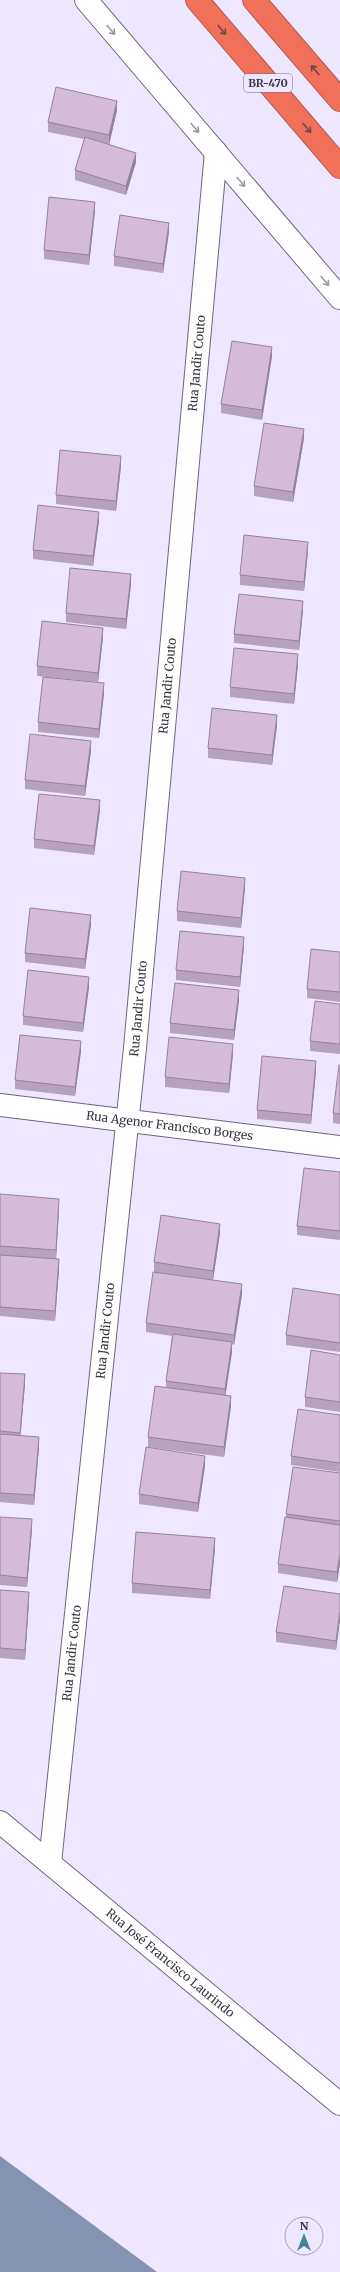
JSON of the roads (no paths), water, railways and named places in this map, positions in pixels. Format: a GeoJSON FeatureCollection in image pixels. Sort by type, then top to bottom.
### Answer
{"type":"FeatureCollection","features":[{"type":"Feature","properties":{"kind":"highway","name":"BR-470"},"geometry":{"type":"LineString","coordinates":[[197,0],[340,167]]}},
{"type":"Feature","properties":{"kind":"highway"},"geometry":{"type":"LineString","coordinates":[[254,0],[340,100]]}},
{"type":"Feature","properties":{"kind":"street"},"geometry":{"type":"LineString","coordinates":[[86,0],[340,298]]}},
{"type":"Feature","properties":{"kind":"street","name":"Rua Jandir Couto"},"geometry":{"type":"LineString","coordinates":[[50,1863],[127,1121],[216,152]]}},
{"type":"Feature","properties":{"kind":"street","name":"Rua Agenor Francisco Borges"},"geometry":{"type":"LineString","coordinates":[[0,1106],[340,1148]]}},
{"type":"Feature","properties":{"kind":"street","name":"Rua José Francisco Laurindo"},"geometry":{"type":"LineString","coordinates":[[0,1822],[340,2104]]}},
{"type":"Feature","properties":{"kind":"water"},"geometry":{"type":"Polygon","coordinates":[[[0,2156],[157,2272],[0,2272],[0,2156]]]}}]}
